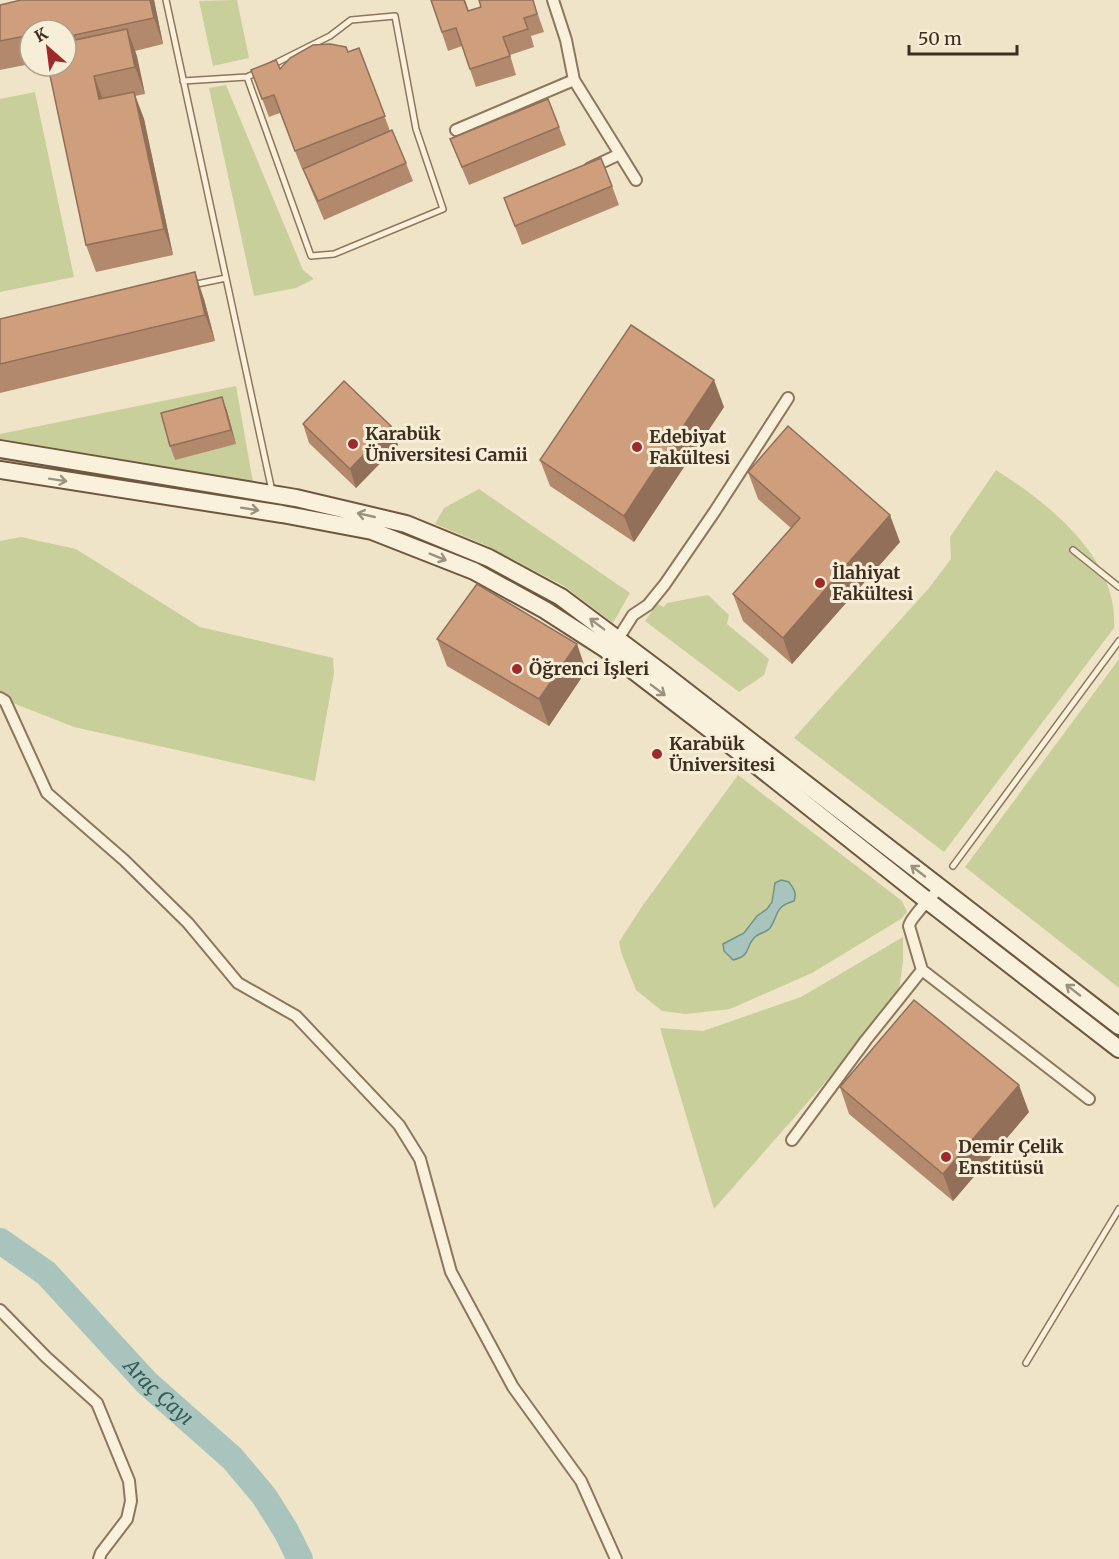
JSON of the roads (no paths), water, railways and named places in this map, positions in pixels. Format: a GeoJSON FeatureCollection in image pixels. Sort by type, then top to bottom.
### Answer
{"type":"FeatureCollection","features":[{"type":"Feature","properties":{"kind":"main road"},"geometry":{"type":"LineString","coordinates":[[0,450],[272,494],[406,524],[489,558],[561,597],[613,646],[755,764],[1119,1049]]}},
{"type":"Feature","properties":{"kind":"main road"},"geometry":{"type":"LineString","coordinates":[[0,470],[282,514],[372,531],[474,571],[613,646],[940,887],[1119,1026]]}},
{"type":"Feature","properties":{"kind":"street"},"geometry":{"type":"LineString","coordinates":[[553,0],[566,40],[574,80],[636,180]]}},
{"type":"Feature","properties":{"kind":"street"},"geometry":{"type":"LineString","coordinates":[[456,130],[574,80]]}},
{"type":"Feature","properties":{"kind":"street"},"geometry":{"type":"LineString","coordinates":[[583,171],[620,154]]}},
{"type":"Feature","properties":{"kind":"street"},"geometry":{"type":"LineString","coordinates":[[613,646],[633,615],[648,605],[665,584],[788,398]]}},
{"type":"Feature","properties":{"kind":"street"},"geometry":{"type":"LineString","coordinates":[[0,698],[5,701],[47,793],[124,860],[188,923],[238,983],[296,1016],[399,1125],[420,1159],[451,1272],[513,1387],[581,1482],[616,1559]]}},
{"type":"Feature","properties":{"kind":"street"},"geometry":{"type":"LineString","coordinates":[[940,887],[910,921],[909,926],[922,970],[1089,1099]]}},
{"type":"Feature","properties":{"kind":"street"},"geometry":{"type":"LineString","coordinates":[[792,1140],[866,1040],[922,970]]}},
{"type":"Feature","properties":{"kind":"street"},"geometry":{"type":"LineString","coordinates":[[0,1310],[46,1357],[97,1403],[129,1481],[131,1502],[127,1519],[101,1553],[99,1559]]}},
{"type":"Feature","properties":{"kind":"lane"},"geometry":{"type":"LineString","coordinates":[[166,0],[272,494]]}},
{"type":"Feature","properties":{"kind":"lane"},"geometry":{"type":"LineString","coordinates":[[183,81],[247,77],[330,36],[351,20],[395,16],[416,129],[443,209],[334,254],[311,256],[247,77]]}},
{"type":"Feature","properties":{"kind":"lane"},"geometry":{"type":"LineString","coordinates":[[181,288],[226,278]]}},
{"type":"Feature","properties":{"kind":"lane"},"geometry":{"type":"LineString","coordinates":[[1073,550],[1119,587]]}},
{"type":"Feature","properties":{"kind":"lane"},"geometry":{"type":"LineString","coordinates":[[953,866],[1119,641]]}},
{"type":"Feature","properties":{"kind":"lane"},"geometry":{"type":"LineString","coordinates":[[1026,1363],[1119,1209]]}},
{"type":"Feature","properties":{"kind":"water"},"geometry":{"type":"Polygon","coordinates":[[[781,880],[789,882],[795,893],[794,901],[780,909],[770,928],[754,938],[743,956],[733,960],[724,951],[723,944],[744,933],[757,916],[767,909],[772,902],[775,883],[781,880]]]}},
{"type":"Feature","properties":{"kind":"waterway","name":"Araç Çayı"},"geometry":{"type":"LineString","coordinates":[[0,1241],[46,1273],[147,1383],[232,1458],[264,1496],[300,1559]]}},
{"type":"Feature","properties":{"kind":"place","name":"Karabük Üniversitesi Camii"},"geometry":{"type":"Point","coordinates":[353,444]}},
{"type":"Feature","properties":{"kind":"place","name":"Edebiyat Fakültesi"},"geometry":{"type":"Point","coordinates":[637,447]}},
{"type":"Feature","properties":{"kind":"place","name":"İlahiyat Fakültesi"},"geometry":{"type":"Point","coordinates":[820,583]}},
{"type":"Feature","properties":{"kind":"place","name":"Öğrenci İşleri"},"geometry":{"type":"Point","coordinates":[517,669]}},
{"type":"Feature","properties":{"kind":"place","name":"Karabük Üniversitesi"},"geometry":{"type":"Point","coordinates":[657,754]}},
{"type":"Feature","properties":{"kind":"place","name":"Demir Çelik Enstitüsü"},"geometry":{"type":"Point","coordinates":[946,1157]}}]}
